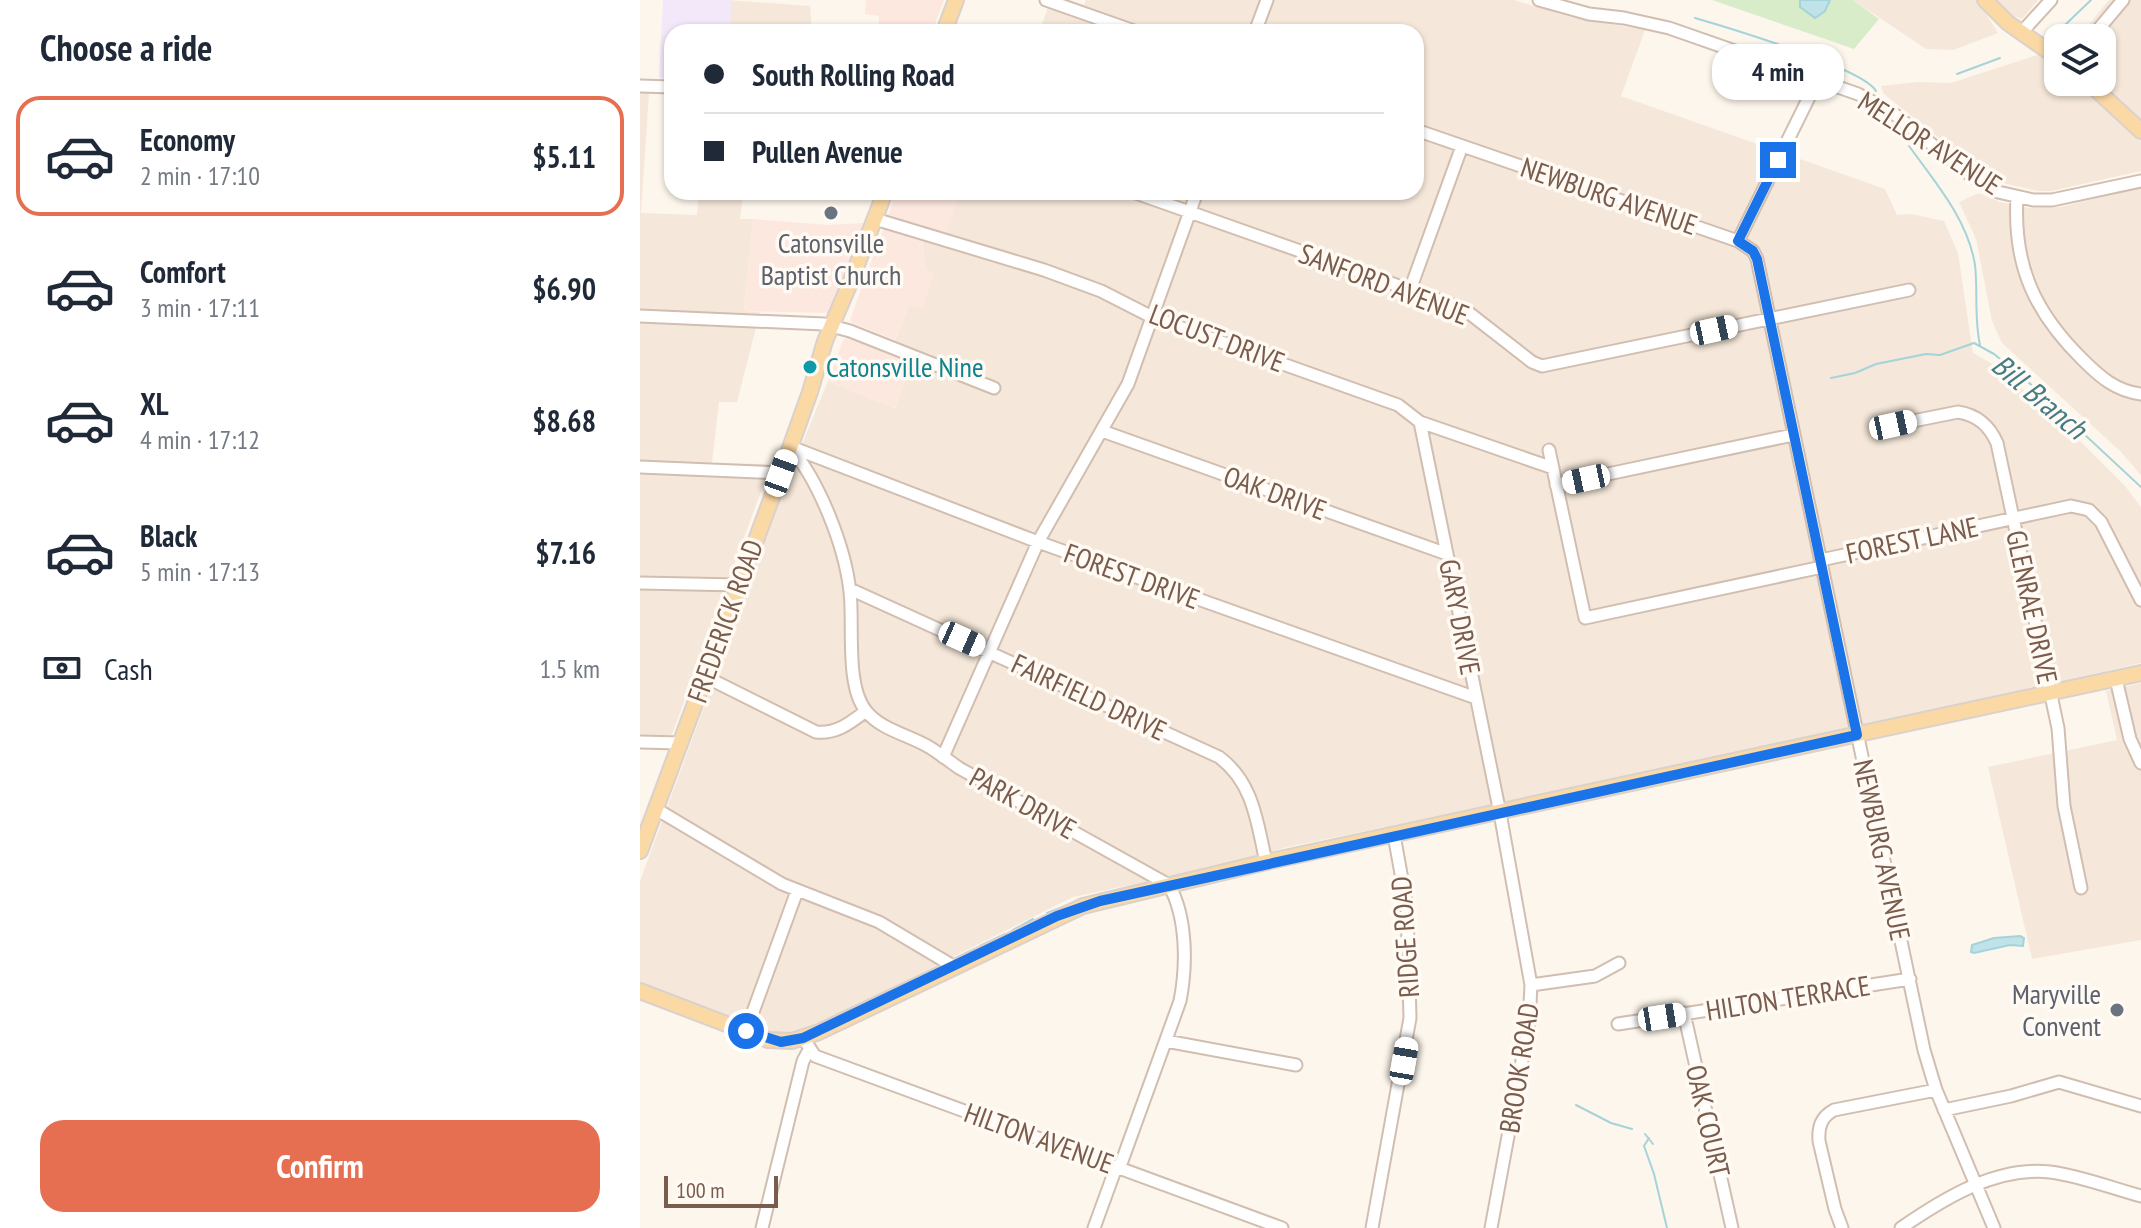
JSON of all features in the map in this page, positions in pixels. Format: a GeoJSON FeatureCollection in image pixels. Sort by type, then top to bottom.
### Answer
{"type":"FeatureCollection","features":[{"type":"Feature","properties":{"kind":"main road"},"geometry":{"type":"LineString","coordinates":[[947,24],[956,0]]}},
{"type":"Feature","properties":{"kind":"main road"},"geometry":{"type":"LineString","coordinates":[[1985,0],[2021,33],[2044,49]]}},
{"type":"Feature","properties":{"kind":"main road"},"geometry":{"type":"LineString","coordinates":[[2103,96],[2141,131]]}},
{"type":"Feature","properties":{"kind":"main road","name":"FREDERICK ROAD"},"geometry":{"type":"LineString","coordinates":[[640,851],[882,200]]}},
{"type":"Feature","properties":{"kind":"main road"},"geometry":{"type":"LineString","coordinates":[[640,991],[746,1031],[781,1042],[806,1044],[953,966],[1068,911],[1266,862],[2141,673]]}},
{"type":"Feature","properties":{"kind":"street"},"geometry":{"type":"LineString","coordinates":[[1046,0],[1114,24]]}},
{"type":"Feature","properties":{"kind":"street"},"geometry":{"type":"LineString","coordinates":[[1258,24],[1267,0]]}},
{"type":"Feature","properties":{"kind":"street","name":"MELLOR AVENUE"},"geometry":{"type":"LineString","coordinates":[[1539,0],[1589,14],[1669,28],[1858,94],[1893,113],[1984,185],[2017,198],[2052,200],[2141,181]]}},
{"type":"Feature","properties":{"kind":"street"},"geometry":{"type":"LineString","coordinates":[[2021,33],[2051,0]]}},
{"type":"Feature","properties":{"kind":"street"},"geometry":{"type":"LineString","coordinates":[[2103,24],[2123,0]]}},
{"type":"Feature","properties":{"kind":"street"},"geometry":{"type":"LineString","coordinates":[[1738,241],[1818,79]]}},
{"type":"Feature","properties":{"kind":"street"},"geometry":{"type":"LineString","coordinates":[[640,86],[664,87]]}},
{"type":"Feature","properties":{"kind":"street","name":"NEWBURG AVENUE"},"geometry":{"type":"LineString","coordinates":[[1424,133],[1738,241],[1753,251],[1924,1050],[1936,1090],[1994,1228]]}},
{"type":"Feature","properties":{"kind":"street"},"geometry":{"type":"LineString","coordinates":[[1410,290],[1462,146]]}},
{"type":"Feature","properties":{"kind":"street"},"geometry":{"type":"LineString","coordinates":[[2017,198],[2017,236],[2026,275],[2044,316],[2059,336],[2108,383],[2141,394]]}},
{"type":"Feature","properties":{"kind":"street","name":"SANFORD AVENUE"},"geometry":{"type":"LineString","coordinates":[[1156,200],[1464,309],[1532,362],[1542,366],[1909,290]]}},
{"type":"Feature","properties":{"kind":"street"},"geometry":{"type":"LineString","coordinates":[[943,757],[1038,542],[1128,384],[1194,200]]}},
{"type":"Feature","properties":{"kind":"street","name":"LOCUST DRIVE"},"geometry":{"type":"LineString","coordinates":[[875,219],[1044,270],[1101,291],[1154,318],[1398,405],[1420,422],[1553,468]]}},
{"type":"Feature","properties":{"kind":"street"},"geometry":{"type":"LineString","coordinates":[[640,316],[835,326],[994,388]]}},
{"type":"Feature","properties":{"kind":"street","name":"GLENRAE DRIVE"},"geometry":{"type":"LineString","coordinates":[[1893,425],[1958,412],[1986,425],[1997,443],[2050,692],[2061,752],[2064,806],[2081,888]]}},
{"type":"Feature","properties":{"kind":"street","name":"GARY DRIVE"},"geometry":{"type":"LineString","coordinates":[[1420,422],[1500,813]]}},
{"type":"Feature","properties":{"kind":"street","name":"OAK DRIVE"},"geometry":{"type":"LineString","coordinates":[[1102,431],[1447,554]]}},
{"type":"Feature","properties":{"kind":"street"},"geometry":{"type":"LineString","coordinates":[[1549,450],[1556,485],[1793,435]]}},
{"type":"Feature","properties":{"kind":"street"},"geometry":{"type":"LineString","coordinates":[[704,676],[816,732],[842,728],[866,711],[860,702],[855,677],[850,589],[838,543],[806,466],[790,447]]}},
{"type":"Feature","properties":{"kind":"street","name":"FOREST DRIVE"},"geometry":{"type":"LineString","coordinates":[[790,447],[1038,542],[1476,698]]}},
{"type":"Feature","properties":{"kind":"street"},"geometry":{"type":"LineString","coordinates":[[640,467],[781,473]]}},
{"type":"Feature","properties":{"kind":"street","name":"FOREST LANE"},"geometry":{"type":"LineString","coordinates":[[1556,485],[1585,618],[2071,506],[2089,510],[2101,522],[2141,600]]}},
{"type":"Feature","properties":{"kind":"street"},"geometry":{"type":"LineString","coordinates":[[640,583],[739,585]]}},
{"type":"Feature","properties":{"kind":"street","name":"FAIRFIELD DRIVE"},"geometry":{"type":"LineString","coordinates":[[850,589],[1207,751],[1230,765],[1248,789],[1266,862]]}},
{"type":"Feature","properties":{"kind":"street"},"geometry":{"type":"LineString","coordinates":[[2116,679],[2130,739],[2141,763]]}},
{"type":"Feature","properties":{"kind":"street","name":"PARK DRIVE"},"geometry":{"type":"LineString","coordinates":[[866,711],[874,719],[909,736],[959,768],[1169,885]]}},
{"type":"Feature","properties":{"kind":"street"},"geometry":{"type":"LineString","coordinates":[[640,742],[680,743]]}},
{"type":"Feature","properties":{"kind":"street"},"geometry":{"type":"LineString","coordinates":[[656,809],[797,891],[879,922],[953,966]]}},
{"type":"Feature","properties":{"kind":"street","name":"BROOK ROAD"},"geometry":{"type":"LineString","coordinates":[[1491,1228],[1529,1023],[1531,985],[1500,813]]}},
{"type":"Feature","properties":{"kind":"street","name":"RIDGE ROAD"},"geometry":{"type":"LineString","coordinates":[[1372,1228],[1410,1018],[1407,907],[1394,835]]}},
{"type":"Feature","properties":{"kind":"street"},"geometry":{"type":"LineString","coordinates":[[1094,1228],[1166,1041],[1184,982],[1183,935],[1169,885]]}},
{"type":"Feature","properties":{"kind":"street"},"geometry":{"type":"LineString","coordinates":[[746,1031],[797,891]]}},
{"type":"Feature","properties":{"kind":"street"},"geometry":{"type":"LineString","coordinates":[[1531,985],[1595,976],[1619,963]]}},
{"type":"Feature","properties":{"kind":"street","name":"HILTON TERRACE"},"geometry":{"type":"LineString","coordinates":[[1618,1024],[1910,979]]}},
{"type":"Feature","properties":{"kind":"street","name":"OAK COURT"},"geometry":{"type":"LineString","coordinates":[[1684,1013],[1732,1228]]}},
{"type":"Feature","properties":{"kind":"street"},"geometry":{"type":"LineString","coordinates":[[1166,1041],[1296,1065]]}},
{"type":"Feature","properties":{"kind":"street"},"geometry":{"type":"LineString","coordinates":[[762,1228],[806,1044]]}},
{"type":"Feature","properties":{"kind":"street","name":"HILTON AVENUE"},"geometry":{"type":"LineString","coordinates":[[806,1044],[815,1056],[1282,1228]]}},
{"type":"Feature","properties":{"kind":"street"},"geometry":{"type":"LineString","coordinates":[[1944,1110],[2059,1082],[2141,1106]]}},
{"type":"Feature","properties":{"kind":"street"},"geometry":{"type":"LineString","coordinates":[[1842,1228],[1819,1141],[1818,1132],[1823,1119],[1834,1110],[1936,1090]]}},
{"type":"Feature","properties":{"kind":"street"},"geometry":{"type":"LineString","coordinates":[[1901,1228],[1938,1203],[2014,1173],[2049,1172],[2141,1196]]}},
{"type":"Feature","properties":{"kind":"shaded area"},"geometry":{"type":"Polygon","coordinates":[[[663,0],[731,0],[730,24],[664,24],[664,78],[659,78],[663,0]]]}},
{"type":"Feature","properties":{"kind":"shaded area"},"geometry":{"type":"Polygon","coordinates":[[[728,0],[810,6],[811,24],[728,24],[728,0]]]}},
{"type":"Feature","properties":{"kind":"shaded area"},"geometry":{"type":"Polygon","coordinates":[[[866,0],[944,0],[935,24],[879,24],[879,16],[865,14],[866,0]]]}},
{"type":"Feature","properties":{"kind":"shaded area"},"geometry":{"type":"Polygon","coordinates":[[[1051,0],[1069,0],[1084,5],[1086,0],[1514,0],[1573,18],[1645,30],[1621,96],[1885,189],[1897,215],[1911,214],[1944,221],[1958,253],[1973,353],[1996,366],[2067,428],[2125,486],[2141,507],[2141,663],[1691,764],[1288,847],[1197,871],[1073,897],[839,1014],[788,1035],[768,1032],[640,983],[640,881],[790,473],[828,381],[895,408],[912,362],[890,353],[909,305],[934,273],[925,270],[922,238],[953,210],[956,200],[1424,200],[1424,24],[1042,24],[1051,0]]]}},
{"type":"Feature","properties":{"kind":"shaded area"},"geometry":{"type":"Polygon","coordinates":[[[1853,0],[1977,0],[1998,33],[1953,50],[1926,49],[1853,0]]]}},
{"type":"Feature","properties":{"kind":"shaded area"},"geometry":{"type":"Polygon","coordinates":[[[1998,0],[2038,0],[2022,19],[2014,16],[1998,0]]]}},
{"type":"Feature","properties":{"kind":"shaded area"},"geometry":{"type":"Polygon","coordinates":[[[2109,0],[2141,0],[2141,120],[2114,96],[2116,24],[2089,24],[2109,0]]]}},
{"type":"Feature","properties":{"kind":"shaded area"},"geometry":{"type":"Polygon","coordinates":[[[2040,54],[2044,57],[2044,96],[2091,96],[2141,140],[2141,171],[2051,191],[2003,183],[1974,166],[1884,94],[1881,86],[1918,82],[1951,83],[2040,54]]]}},
{"type":"Feature","properties":{"kind":"shaded area"},"geometry":{"type":"Polygon","coordinates":[[[640,77],[649,95],[641,213],[697,215],[698,200],[742,200],[740,219],[753,219],[744,311],[760,312],[737,402],[719,402],[712,463],[771,464],[671,737],[661,750],[640,747],[640,77]]]}},
{"type":"Feature","properties":{"kind":"shaded area"},"geometry":{"type":"Polygon","coordinates":[[[2141,187],[2141,475],[2121,452],[2002,343],[1992,321],[1976,239],[1959,202],[1979,193],[2000,202],[2029,208],[2061,207],[2141,187]]]}},
{"type":"Feature","properties":{"kind":"shaded area"},"geometry":{"type":"Polygon","coordinates":[[[893,200],[957,200],[945,236],[888,217],[893,200]]]}},
{"type":"Feature","properties":{"kind":"shaded area"},"geometry":{"type":"Polygon","coordinates":[[[753,219],[829,225],[864,223],[829,313],[744,311],[753,219]]]}},
{"type":"Feature","properties":{"kind":"shaded area"},"geometry":{"type":"Polygon","coordinates":[[[884,227],[922,238],[925,270],[934,273],[922,309],[909,305],[895,340],[850,320],[884,227]]]}},
{"type":"Feature","properties":{"kind":"shaded area"},"geometry":{"type":"Polygon","coordinates":[[[849,337],[912,362],[895,408],[828,381],[843,340],[849,337]]]}},
{"type":"Feature","properties":{"kind":"shaded area"},"geometry":{"type":"Polygon","coordinates":[[[2141,683],[2141,940],[2032,959],[1988,767],[2117,740],[2106,691],[2141,683]]]}},
{"type":"Feature","properties":{"kind":"green space"},"geometry":{"type":"Polygon","coordinates":[[[1712,0],[1853,0],[1879,19],[1854,49],[1712,0]]]}},
{"type":"Feature","properties":{"kind":"water"},"geometry":{"type":"Polygon","coordinates":[[[1800,0],[1830,0],[1825,11],[1815,18],[1800,7],[1800,0]]]}},
{"type":"Feature","properties":{"kind":"water"},"geometry":{"type":"Polygon","coordinates":[[[1994,938],[2024,938],[2023,946],[2010,945],[1971,952],[1972,945],[1994,938]]]}},
{"type":"Feature","properties":{"kind":"waterway"},"geometry":{"type":"LineString","coordinates":[[2066,24],[2091,0]]}},
{"type":"Feature","properties":{"kind":"waterway"},"geometry":{"type":"LineString","coordinates":[[1695,18],[1821,60],[1847,71],[1876,91]]}},
{"type":"Feature","properties":{"kind":"waterway"},"geometry":{"type":"LineString","coordinates":[[1957,74],[2000,58]]}},
{"type":"Feature","properties":{"kind":"waterway"},"geometry":{"type":"LineString","coordinates":[[1909,146],[1949,202],[1971,248],[1975,265],[1980,345]]}},
{"type":"Feature","properties":{"kind":"waterway","name":"Bill Branch"},"geometry":{"type":"LineString","coordinates":[[1831,378],[1876,364],[1926,354],[1940,355],[1974,343],[1994,354],[2026,380],[2141,487]]}},
{"type":"Feature","properties":{"kind":"waterway"},"geometry":{"type":"LineString","coordinates":[[1047,913],[1068,905]]}},
{"type":"Feature","properties":{"kind":"waterway"},"geometry":{"type":"LineString","coordinates":[[1013,930],[1033,919]]}},
{"type":"Feature","properties":{"kind":"waterway"},"geometry":{"type":"LineString","coordinates":[[980,946],[1005,934]]}},
{"type":"Feature","properties":{"kind":"waterway"},"geometry":{"type":"LineString","coordinates":[[958,957],[975,949]]}},
{"type":"Feature","properties":{"kind":"waterway"},"geometry":{"type":"LineString","coordinates":[[1576,1105],[1611,1123],[1632,1129]]}},
{"type":"Feature","properties":{"kind":"waterway"},"geometry":{"type":"LineString","coordinates":[[1645,1134],[1653,1144]]}},
{"type":"Feature","properties":{"kind":"waterway"},"geometry":{"type":"LineString","coordinates":[[1649,1138],[1644,1146],[1667,1228]]}},
{"type":"Feature","properties":{"kind":"place","name":"Catonsville Baptist Church"},"geometry":{"type":"Point","coordinates":[831,213]}},
{"type":"Feature","properties":{"kind":"place","name":"Catonsville Nine"},"geometry":{"type":"Point","coordinates":[810,367]}},
{"type":"Feature","properties":{"kind":"place","name":"Maryville Convent"},"geometry":{"type":"Point","coordinates":[2117,1010]}},
{"type":"Feature","properties":{"kind":"route"},"geometry":{"type":"LineString","coordinates":[[746,1031],[781,1042],[803,1038],[1057,916],[1100,901],[1266,862],[1857,735],[1757,259],[1747,245],[1738,241],[1778,160]]}}]}
